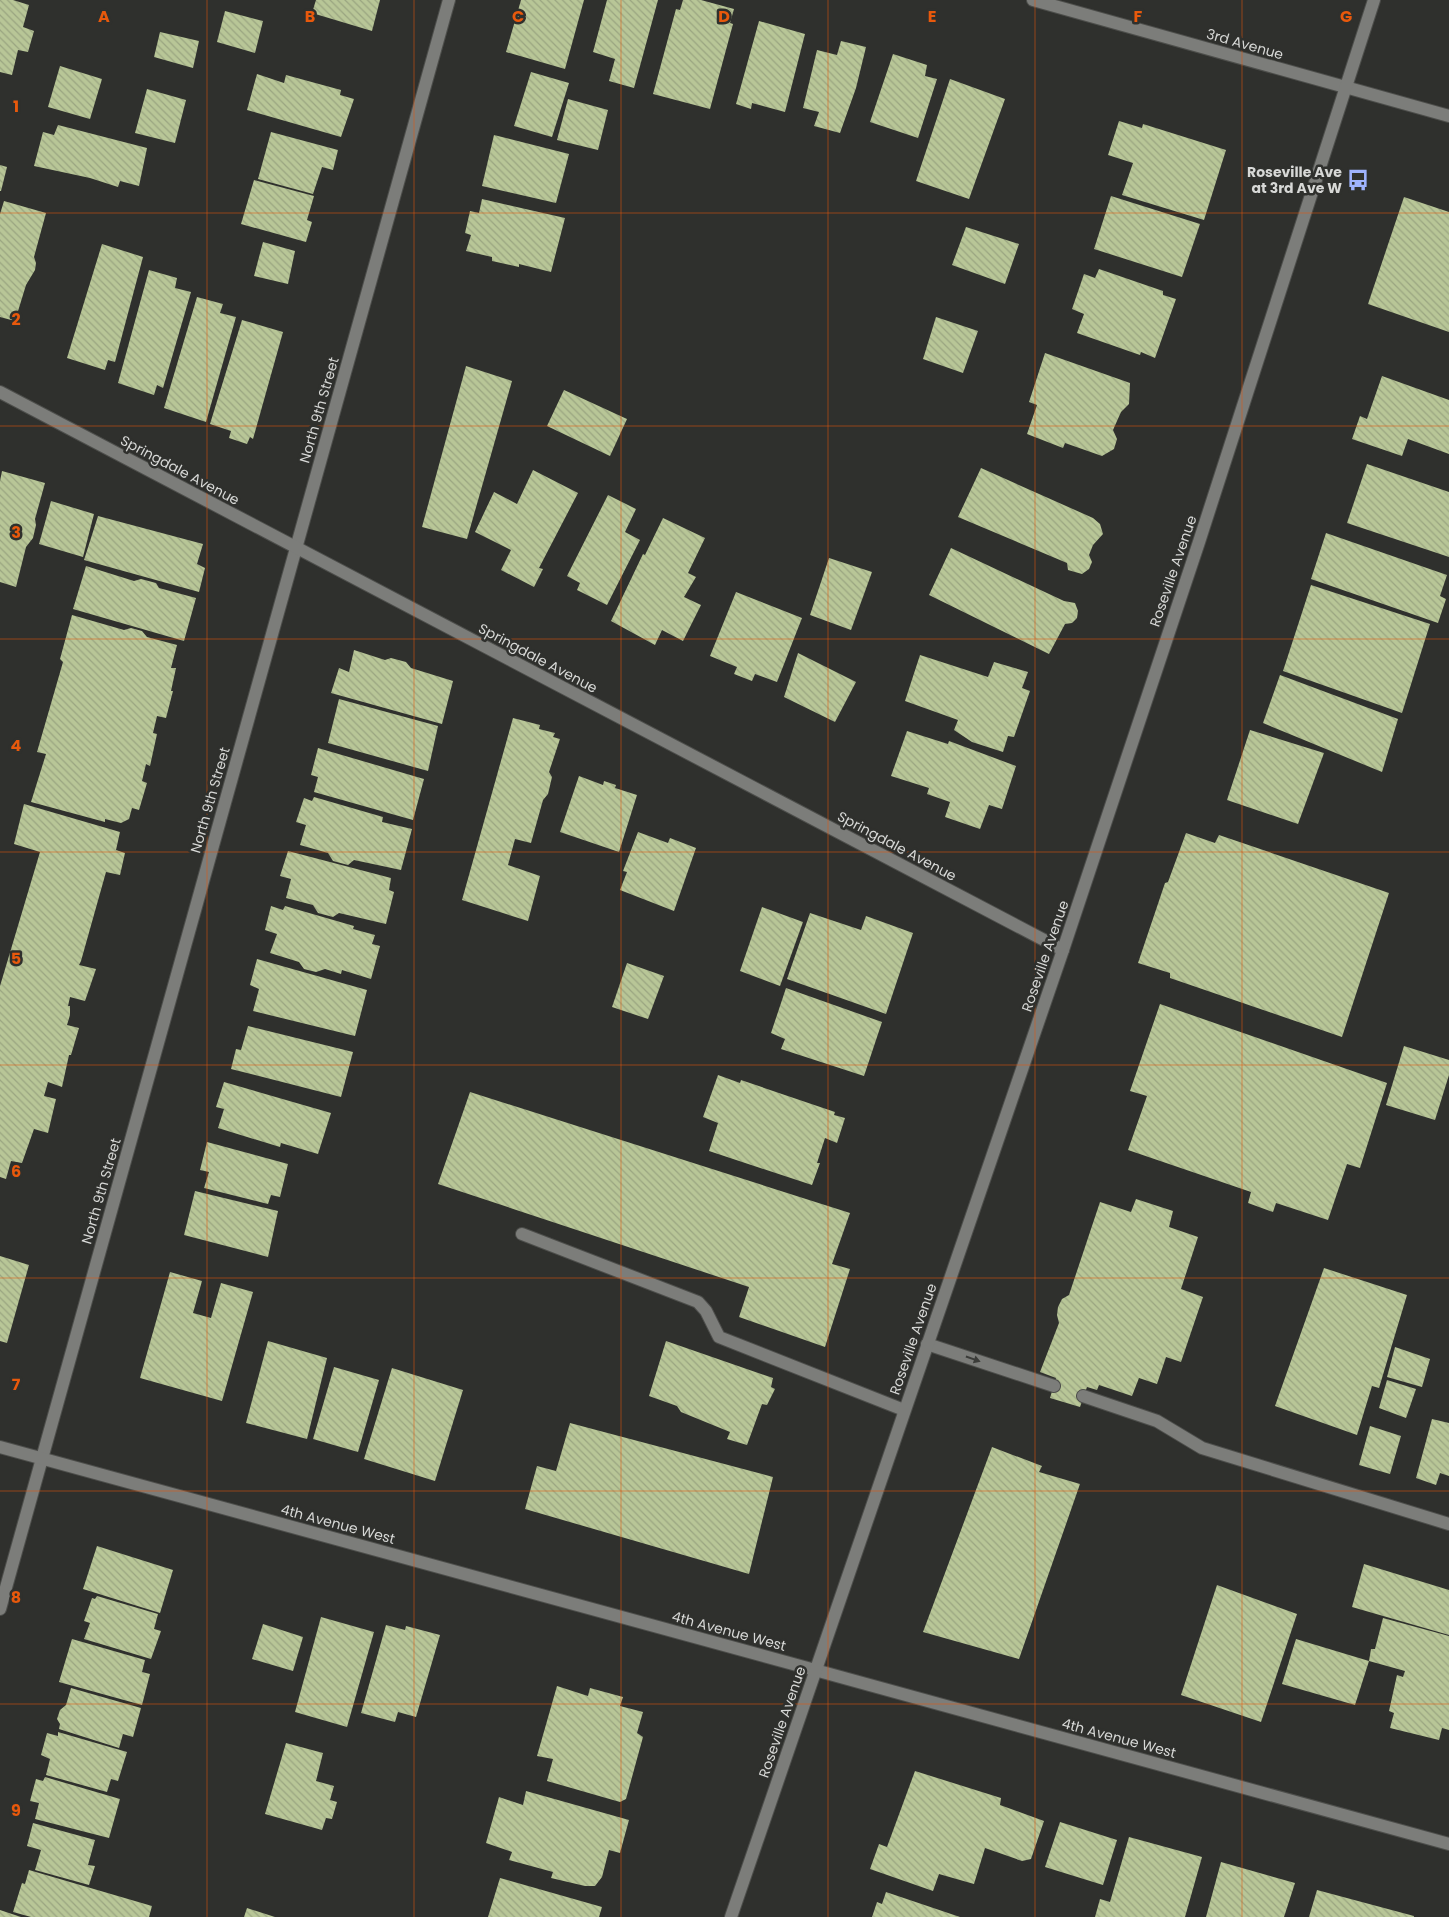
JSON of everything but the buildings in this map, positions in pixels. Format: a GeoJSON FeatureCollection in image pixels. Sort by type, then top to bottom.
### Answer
{"type":"FeatureCollection","features":[{"type":"Feature","properties":{"kind":"street","name":"North 9th Street"},"geometry":{"type":"LineString","coordinates":[[0,1609],[449,0]]}},
{"type":"Feature","properties":{"kind":"street","name":"3rd Avenue"},"geometry":{"type":"LineString","coordinates":[[1033,0],[1449,116]]}},
{"type":"Feature","properties":{"kind":"street","name":"Roseville Avenue"},"geometry":{"type":"LineString","coordinates":[[731,1917],[1063,950],[1199,542],[1374,0]]}},
{"type":"Feature","properties":{"kind":"street","name":"Springdale Avenue"},"geometry":{"type":"LineString","coordinates":[[0,392],[1063,950]]}},
{"type":"Feature","properties":{"kind":"street"},"geometry":{"type":"LineString","coordinates":[[522,1234],[698,1302],[706,1311],[719,1337],[904,1410]]}},
{"type":"Feature","properties":{"kind":"street"},"geometry":{"type":"LineString","coordinates":[[927,1344],[1054,1386]]}},
{"type":"Feature","properties":{"kind":"street"},"geometry":{"type":"LineString","coordinates":[[1083,1396],[1156,1421],[1202,1448],[1449,1524]]}},
{"type":"Feature","properties":{"kind":"street","name":"4th Avenue West"},"geometry":{"type":"LineString","coordinates":[[0,1447],[1449,1844]]}},
{"type":"Feature","properties":{"kind":"place","name":"Roseville Ave at 3rd Ave W"},"geometry":{"type":"Point","coordinates":[1358,180]}}]}
